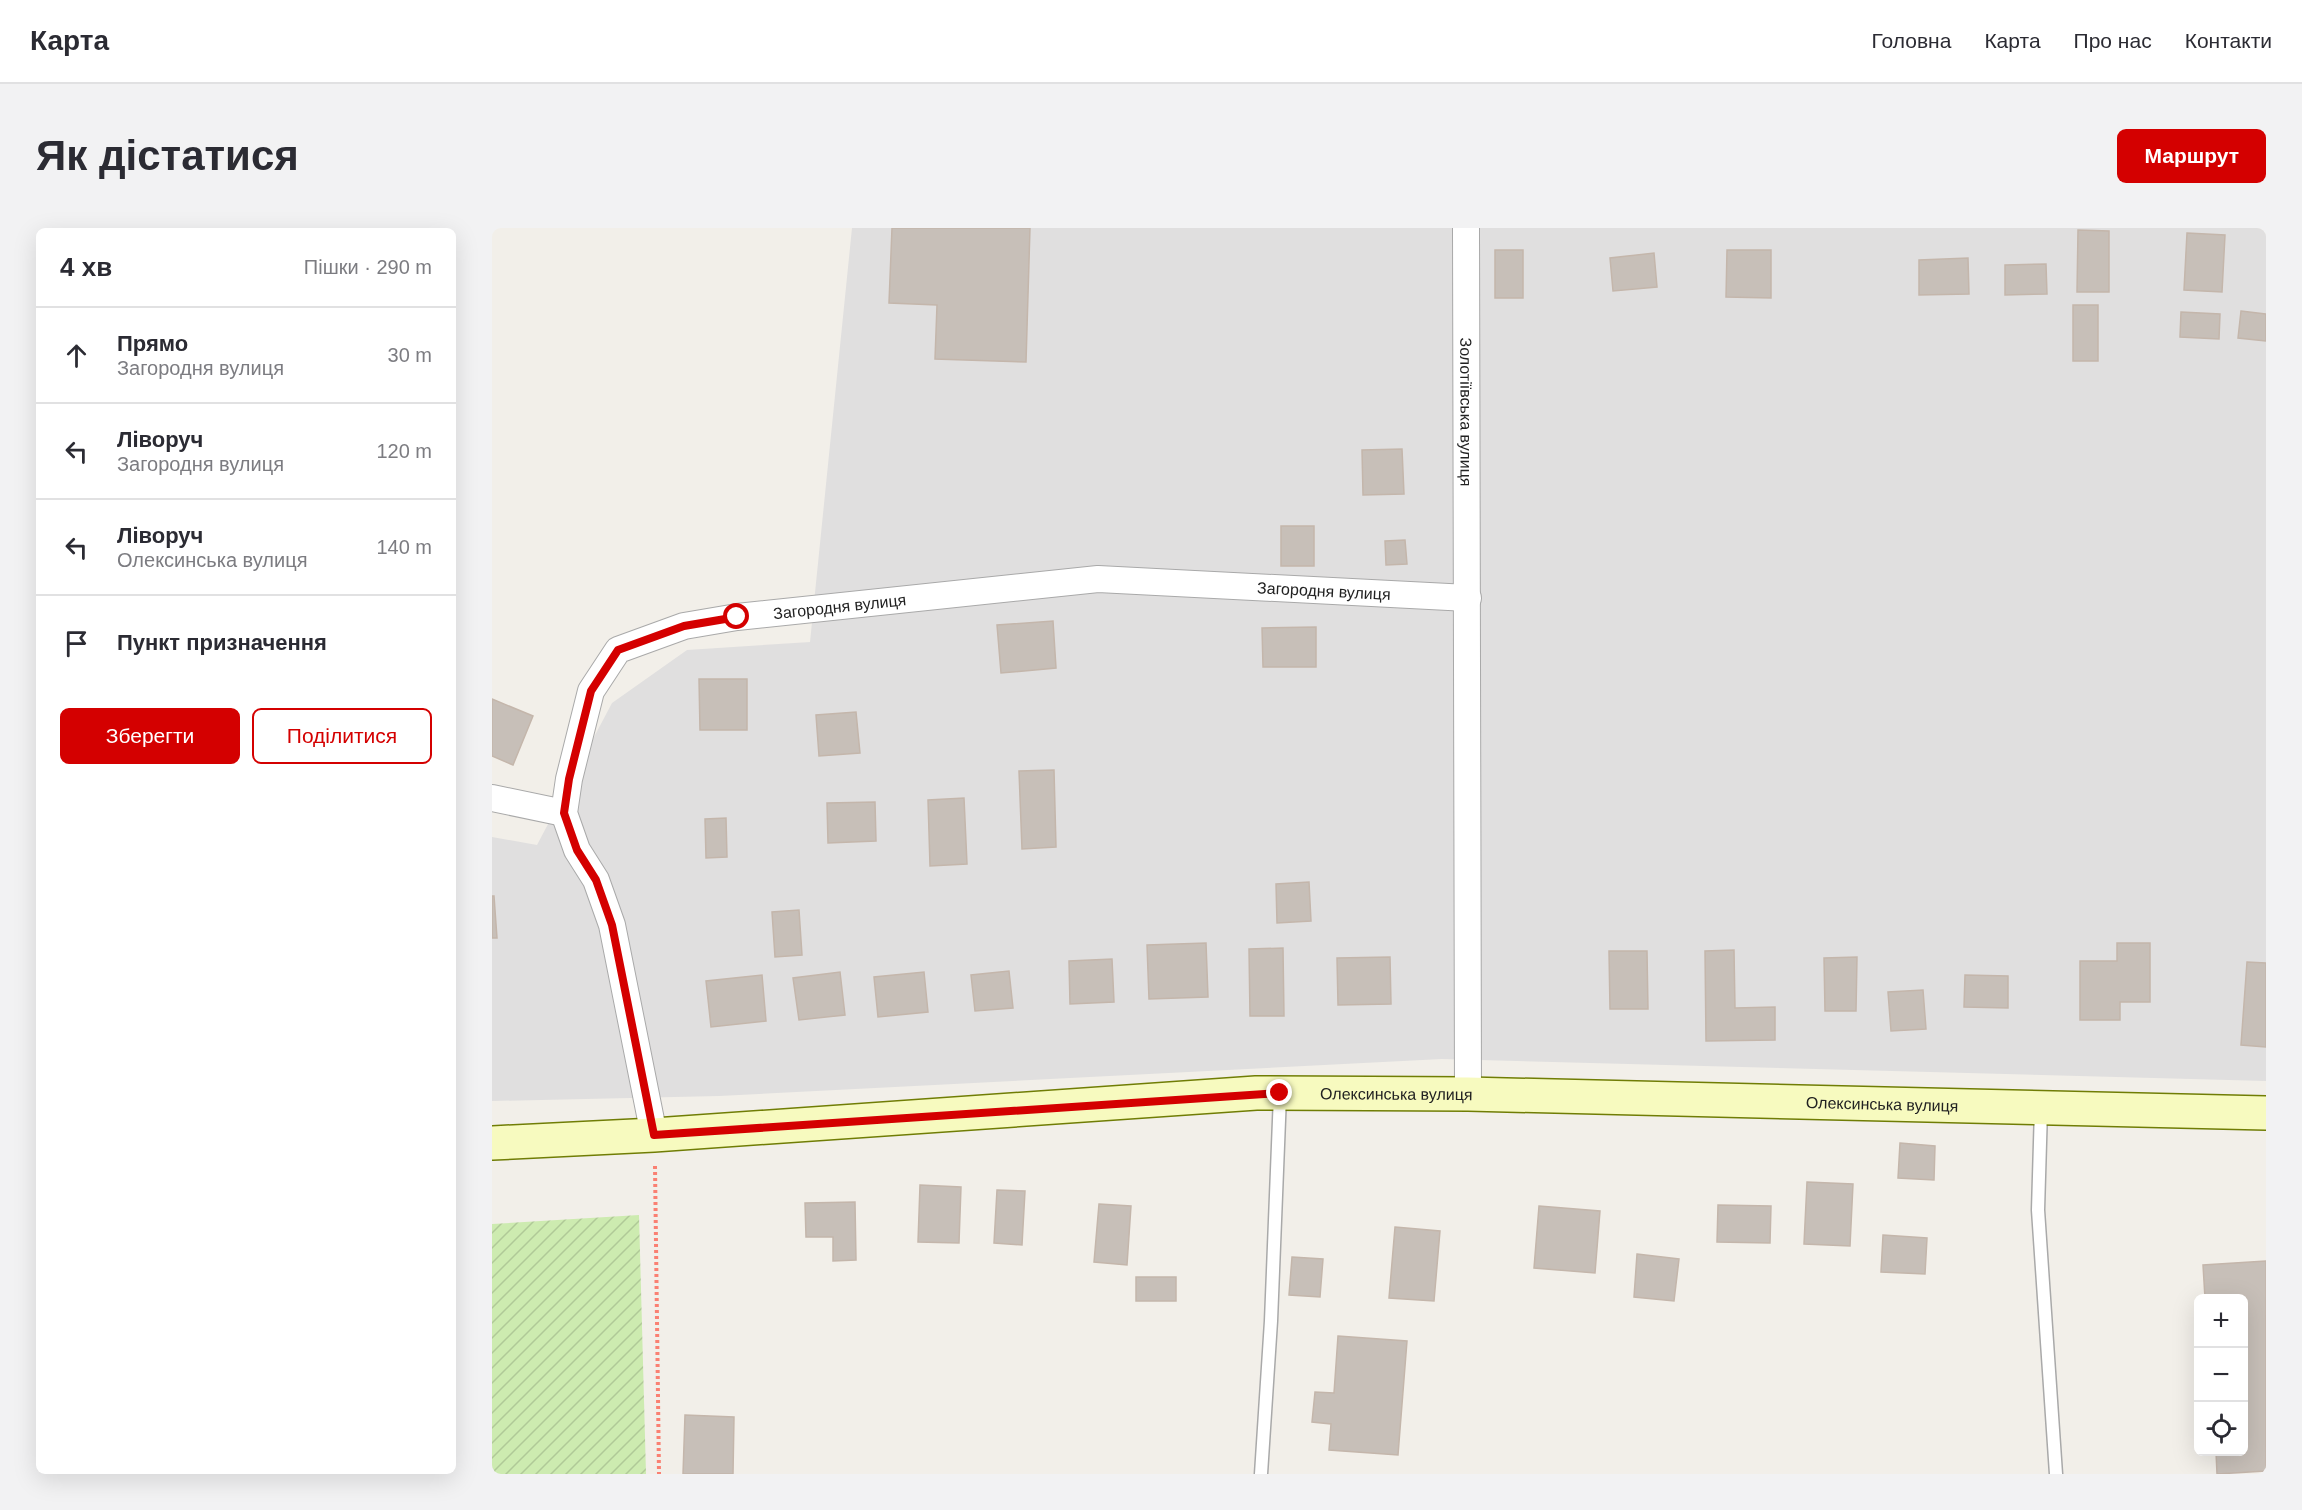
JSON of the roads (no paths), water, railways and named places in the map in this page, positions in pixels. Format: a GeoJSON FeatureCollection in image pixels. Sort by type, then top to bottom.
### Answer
{"type":"FeatureCollection","features":[{"type":"Feature","properties":{"kind":"street","name":"Золотіївська вулиця"},"geometry":{"type":"LineString","coordinates":[[1466,228],[1468,1094]]}},
{"type":"Feature","properties":{"kind":"street","name":"Загородня вулиця"},"geometry":{"type":"LineString","coordinates":[[654,1135],[612,925],[596,880],[577,850],[564,813],[569,779],[591,691],[618,650],[684,626],[737,617],[1098,579],[1468,598]]}},
{"type":"Feature","properties":{"kind":"street"},"geometry":{"type":"LineString","coordinates":[[492,798],[564,813]]}},
{"type":"Feature","properties":{"kind":"street","name":"Олексинська вулиця"},"geometry":{"type":"LineString","coordinates":[[492,1143],[654,1135],[1280,1093],[1468,1094],[2266,1113]]}},
{"type":"Feature","properties":{"kind":"lane"},"geometry":{"type":"LineString","coordinates":[[1262,1474],[1280,1093]]}},
{"type":"Feature","properties":{"kind":"lane"},"geometry":{"type":"LineString","coordinates":[[2041,1108],[2038,1210],[2056,1474]]}}]}
